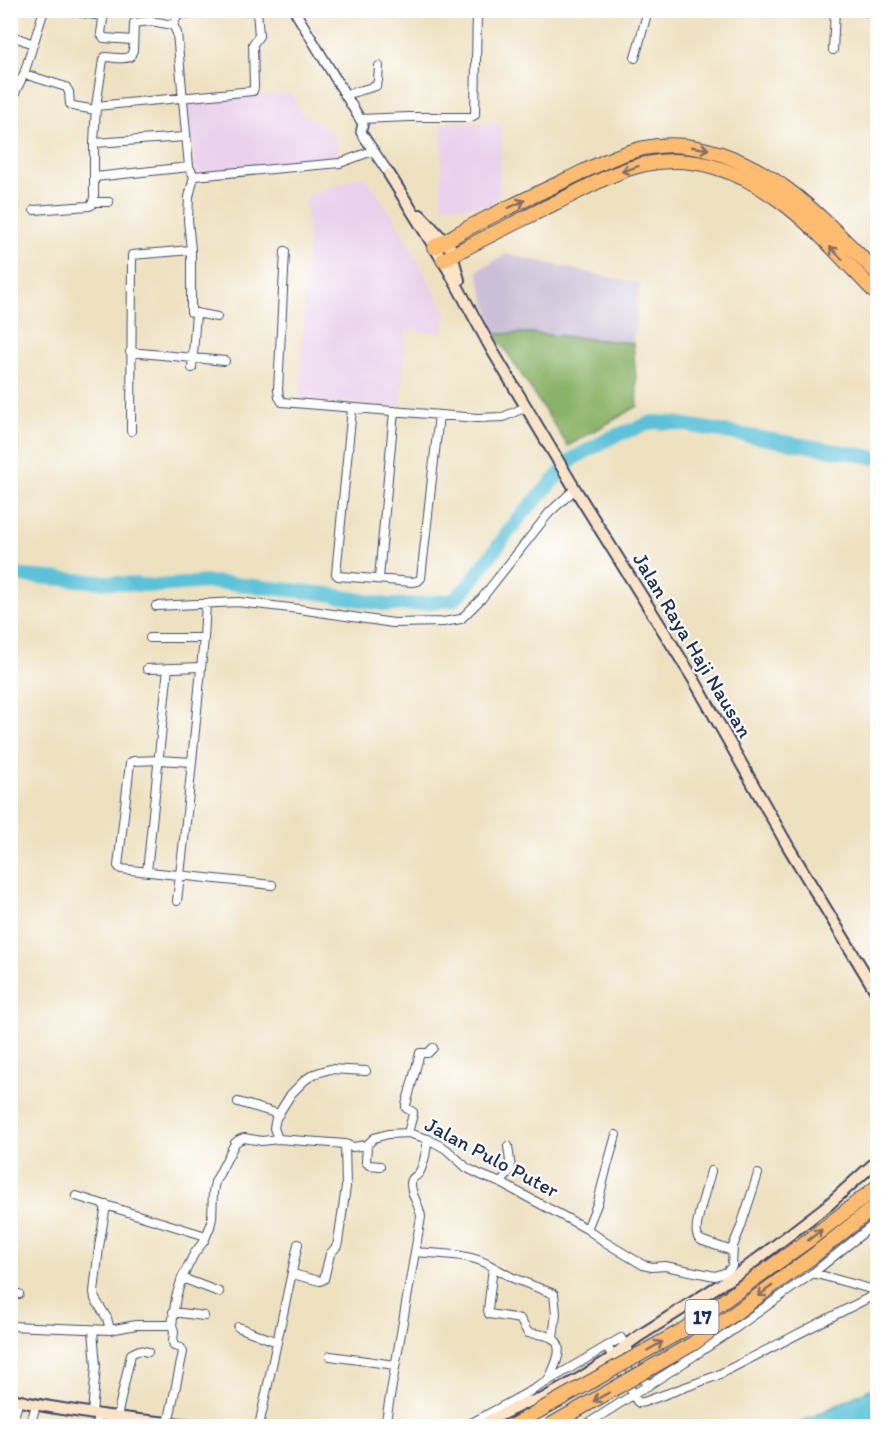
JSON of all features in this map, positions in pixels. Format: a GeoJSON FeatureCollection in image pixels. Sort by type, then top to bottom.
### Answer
{"type":"FeatureCollection","features":[{"type":"Feature","properties":{"kind":"highway"},"geometry":{"type":"LineString","coordinates":[[440,244],[545,189],[620,155],[647,147],[685,146],[720,153],[755,168],[779,183],[802,200],[878,274]]}},
{"type":"Feature","properties":{"kind":"highway"},"geometry":{"type":"LineString","coordinates":[[448,258],[624,171],[646,164],[690,162],[732,173],[778,199],[817,233],[878,295]]}},
{"type":"Feature","properties":{"kind":"highway","name":"17"},"geometry":{"type":"LineString","coordinates":[[512,1426],[683,1330],[810,1239],[878,1186]]}},
{"type":"Feature","properties":{"kind":"highway","name":"17"},"geometry":{"type":"LineString","coordinates":[[549,1426],[694,1343],[813,1256],[878,1204]]}},
{"type":"Feature","properties":{"kind":"main road","name":"Jalan Raya Haji Nausan"},"geometry":{"type":"LineString","coordinates":[[389,174],[440,244],[492,350],[694,680],[789,848],[878,995]]}},
{"type":"Feature","properties":{"kind":"main road"},"geometry":{"type":"LineString","coordinates":[[478,1426],[527,1402],[541,1400],[612,1358],[625,1346],[828,1205],[878,1160]]}},
{"type":"Feature","properties":{"kind":"main road"},"geometry":{"type":"LineString","coordinates":[[14,1400],[96,1419],[117,1417],[136,1423],[206,1426]]}},
{"type":"Feature","properties":{"kind":"street"},"geometry":{"type":"LineString","coordinates":[[10,103],[24,74],[44,10]]}},
{"type":"Feature","properties":{"kind":"street"},"geometry":{"type":"LineString","coordinates":[[65,10],[102,16],[101,34],[104,38],[133,40]]}},
{"type":"Feature","properties":{"kind":"street"},"geometry":{"type":"LineString","coordinates":[[24,74],[66,87],[70,104],[73,106],[96,108],[253,91],[253,44],[259,36],[255,10],[183,13],[178,15],[173,25]]}},
{"type":"Feature","properties":{"kind":"street"},"geometry":{"type":"LineString","coordinates":[[360,119],[474,116],[476,111],[477,10]]}},
{"type":"Feature","properties":{"kind":"street"},"geometry":{"type":"LineString","coordinates":[[635,58],[648,10]]}},
{"type":"Feature","properties":{"kind":"street"},"geometry":{"type":"LineString","coordinates":[[833,50],[835,10]]}},
{"type":"Feature","properties":{"kind":"street"},"geometry":{"type":"LineString","coordinates":[[855,10],[872,12]]}},
{"type":"Feature","properties":{"kind":"street","name":"Jalan Raya Haji Nausan"},"geometry":{"type":"LineString","coordinates":[[297,12],[363,124],[361,132],[371,151],[389,174]]}},
{"type":"Feature","properties":{"kind":"street"},"geometry":{"type":"LineString","coordinates":[[94,202],[96,108],[105,57],[130,57],[134,23],[151,21],[173,25]]}},
{"type":"Feature","properties":{"kind":"street"},"geometry":{"type":"LineString","coordinates":[[173,25],[177,33],[189,167],[194,176],[189,197],[188,220],[191,250],[191,312],[217,317]]}},
{"type":"Feature","properties":{"kind":"street"},"geometry":{"type":"LineString","coordinates":[[10,35],[33,44]]}},
{"type":"Feature","properties":{"kind":"street"},"geometry":{"type":"LineString","coordinates":[[345,95],[376,86],[379,66]]}},
{"type":"Feature","properties":{"kind":"street"},"geometry":{"type":"LineString","coordinates":[[94,143],[185,138]]}},
{"type":"Feature","properties":{"kind":"street"},"geometry":{"type":"LineString","coordinates":[[194,176],[340,163],[371,151]]}},
{"type":"Feature","properties":{"kind":"street"},"geometry":{"type":"LineString","coordinates":[[94,177],[189,167]]}},
{"type":"Feature","properties":{"kind":"street"},"geometry":{"type":"LineString","coordinates":[[34,210],[89,206],[94,202],[109,202]]}},
{"type":"Feature","properties":{"kind":"street"},"geometry":{"type":"LineString","coordinates":[[131,431],[132,255],[191,250]]}},
{"type":"Feature","properties":{"kind":"street"},"geometry":{"type":"LineString","coordinates":[[285,251],[279,397],[282,402],[494,418],[526,407]]}},
{"type":"Feature","properties":{"kind":"street"},"geometry":{"type":"LineString","coordinates":[[192,368],[196,313]]}},
{"type":"Feature","properties":{"kind":"street"},"geometry":{"type":"LineString","coordinates":[[130,352],[225,361]]}},
{"type":"Feature","properties":{"kind":"street"},"geometry":{"type":"LineString","coordinates":[[352,408],[336,574],[412,582],[421,578],[439,415]]}},
{"type":"Feature","properties":{"kind":"street"},"geometry":{"type":"LineString","coordinates":[[379,578],[394,411]]}},
{"type":"Feature","properties":{"kind":"street"},"geometry":{"type":"LineString","coordinates":[[156,606],[238,602],[393,624],[461,619],[482,598],[549,513],[574,487]]}},
{"type":"Feature","properties":{"kind":"street"},"geometry":{"type":"LineString","coordinates":[[177,901],[206,603]]}},
{"type":"Feature","properties":{"kind":"street"},"geometry":{"type":"LineString","coordinates":[[150,638],[204,638]]}},
{"type":"Feature","properties":{"kind":"street"},"geometry":{"type":"LineString","coordinates":[[147,669],[201,667]]}},
{"type":"Feature","properties":{"kind":"street"},"geometry":{"type":"LineString","coordinates":[[147,872],[168,668]]}},
{"type":"Feature","properties":{"kind":"street"},"geometry":{"type":"LineString","coordinates":[[192,762],[133,761],[129,766],[118,866],[121,869],[272,885]]}},
{"type":"Feature","properties":{"kind":"street"},"geometry":{"type":"LineString","coordinates":[[408,1133],[413,1112],[406,1108],[406,1105],[420,1053],[428,1053],[433,1048]]}},
{"type":"Feature","properties":{"kind":"street"},"geometry":{"type":"LineString","coordinates":[[278,1139],[274,1122],[296,1088],[304,1080],[330,1069],[366,1071]]}},
{"type":"Feature","properties":{"kind":"street"},"geometry":{"type":"LineString","coordinates":[[238,1102],[279,1114]]}},
{"type":"Feature","properties":{"kind":"street","name":"Jalan Pulo Puter"},"geometry":{"type":"LineString","coordinates":[[206,1236],[212,1218],[215,1182],[235,1143],[239,1140],[244,1138],[262,1141],[278,1139],[345,1144],[353,1147],[367,1145],[370,1140],[379,1135],[408,1133],[428,1139],[446,1149],[467,1168],[587,1229],[643,1265],[665,1266],[715,1276],[737,1269]]}},
{"type":"Feature","properties":{"kind":"street"},"geometry":{"type":"LineString","coordinates":[[587,1229],[598,1202],[616,1135]]}},
{"type":"Feature","properties":{"kind":"street"},"geometry":{"type":"LineString","coordinates":[[385,1426],[421,1217],[411,1182],[413,1177],[419,1173],[428,1139]]}},
{"type":"Feature","properties":{"kind":"street"},"geometry":{"type":"LineString","coordinates":[[292,1274],[320,1281],[324,1279],[330,1254],[338,1242],[346,1187],[345,1144]]}},
{"type":"Feature","properties":{"kind":"street"},"geometry":{"type":"LineString","coordinates":[[367,1145],[366,1162],[369,1165],[380,1166]]}},
{"type":"Feature","properties":{"kind":"street"},"geometry":{"type":"LineString","coordinates":[[501,1184],[511,1169],[508,1146]]}},
{"type":"Feature","properties":{"kind":"street"},"geometry":{"type":"LineString","coordinates":[[711,1171],[696,1232],[699,1239],[732,1251]]}},
{"type":"Feature","properties":{"kind":"street"},"geometry":{"type":"LineString","coordinates":[[737,1269],[732,1251],[758,1174]]}},
{"type":"Feature","properties":{"kind":"street"},"geometry":{"type":"LineString","coordinates":[[76,1196],[206,1236],[182,1278],[176,1297],[172,1325],[173,1344],[181,1348],[183,1352],[168,1424]]}},
{"type":"Feature","properties":{"kind":"street"},"geometry":{"type":"LineString","coordinates":[[106,1205],[94,1292],[95,1299],[107,1318],[110,1330]]}},
{"type":"Feature","properties":{"kind":"street"},"geometry":{"type":"LineString","coordinates":[[584,1426],[733,1330],[813,1273],[878,1221]]}},
{"type":"Feature","properties":{"kind":"street"},"geometry":{"type":"LineString","coordinates":[[259,1426],[298,1244]]}},
{"type":"Feature","properties":{"kind":"street"},"geometry":{"type":"LineString","coordinates":[[415,1252],[480,1260],[513,1278],[554,1294],[556,1314],[552,1338]]}},
{"type":"Feature","properties":{"kind":"street"},"geometry":{"type":"LineString","coordinates":[[493,1267],[489,1314],[520,1319],[528,1333],[552,1338],[558,1343],[559,1350],[548,1381]]}},
{"type":"Feature","properties":{"kind":"street"},"geometry":{"type":"LineString","coordinates":[[813,1273],[878,1292]]}},
{"type":"Feature","properties":{"kind":"street"},"geometry":{"type":"LineString","coordinates":[[182,1278],[219,1292]]}},
{"type":"Feature","properties":{"kind":"street"},"geometry":{"type":"LineString","coordinates":[[607,1346],[639,1403],[716,1376],[878,1292]]}},
{"type":"Feature","properties":{"kind":"street"},"geometry":{"type":"LineString","coordinates":[[173,1312],[204,1316]]}},
{"type":"Feature","properties":{"kind":"street"},"geometry":{"type":"LineString","coordinates":[[10,1326],[110,1330],[136,1325],[172,1325]]}},
{"type":"Feature","properties":{"kind":"street"},"geometry":{"type":"LineString","coordinates":[[238,1327],[277,1342]]}},
{"type":"Feature","properties":{"kind":"street"},"geometry":{"type":"LineString","coordinates":[[93,1330],[96,1419]]}},
{"type":"Feature","properties":{"kind":"street"},"geometry":{"type":"LineString","coordinates":[[466,1426],[621,1338],[648,1386]]}},
{"type":"Feature","properties":{"kind":"street"},"geometry":{"type":"LineString","coordinates":[[117,1417],[131,1354],[139,1350],[148,1352]]}},
{"type":"Feature","properties":{"kind":"street"},"geometry":{"type":"LineString","coordinates":[[330,1356],[395,1365]]}},
{"type":"Feature","properties":{"kind":"street"},"geometry":{"type":"LineString","coordinates":[[10,1426],[14,1400]]}},
{"type":"Feature","properties":{"kind":"street"},"geometry":{"type":"LineString","coordinates":[[30,1426],[36,1405]]}},
{"type":"Feature","properties":{"kind":"shaded area"},"geometry":{"type":"Polygon","coordinates":[[[291,93],[300,112],[335,134],[341,159],[195,173],[186,101],[291,93]]]}},
{"type":"Feature","properties":{"kind":"shaded area"},"geometry":{"type":"Polygon","coordinates":[[[442,123],[502,125],[500,192],[493,206],[441,206],[442,123]]]}},
{"type":"Feature","properties":{"kind":"shaded area"},"geometry":{"type":"Polygon","coordinates":[[[364,175],[393,216],[446,312],[443,333],[406,330],[401,407],[299,401],[308,243],[305,197],[364,175]]]}},
{"type":"Feature","properties":{"kind":"shaded area"},"geometry":{"type":"Polygon","coordinates":[[[507,254],[640,284],[633,343],[530,333],[495,334],[477,271],[507,254]]]}},
{"type":"Feature","properties":{"kind":"green space"},"geometry":{"type":"Polygon","coordinates":[[[530,333],[633,343],[638,406],[568,446],[495,334],[530,333]]]}},
{"type":"Feature","properties":{"kind":"water"},"geometry":{"type":"Polygon","coordinates":[[[877,1386],[877,1421],[865,1426],[793,1426],[877,1386]]]}},
{"type":"Feature","properties":{"kind":"waterway"},"geometry":{"type":"LineString","coordinates":[[10,575],[157,586],[207,582],[226,583],[328,594],[388,605],[453,600],[467,587],[519,518],[574,458],[612,437],[653,422],[674,423],[878,458]]}}]}
